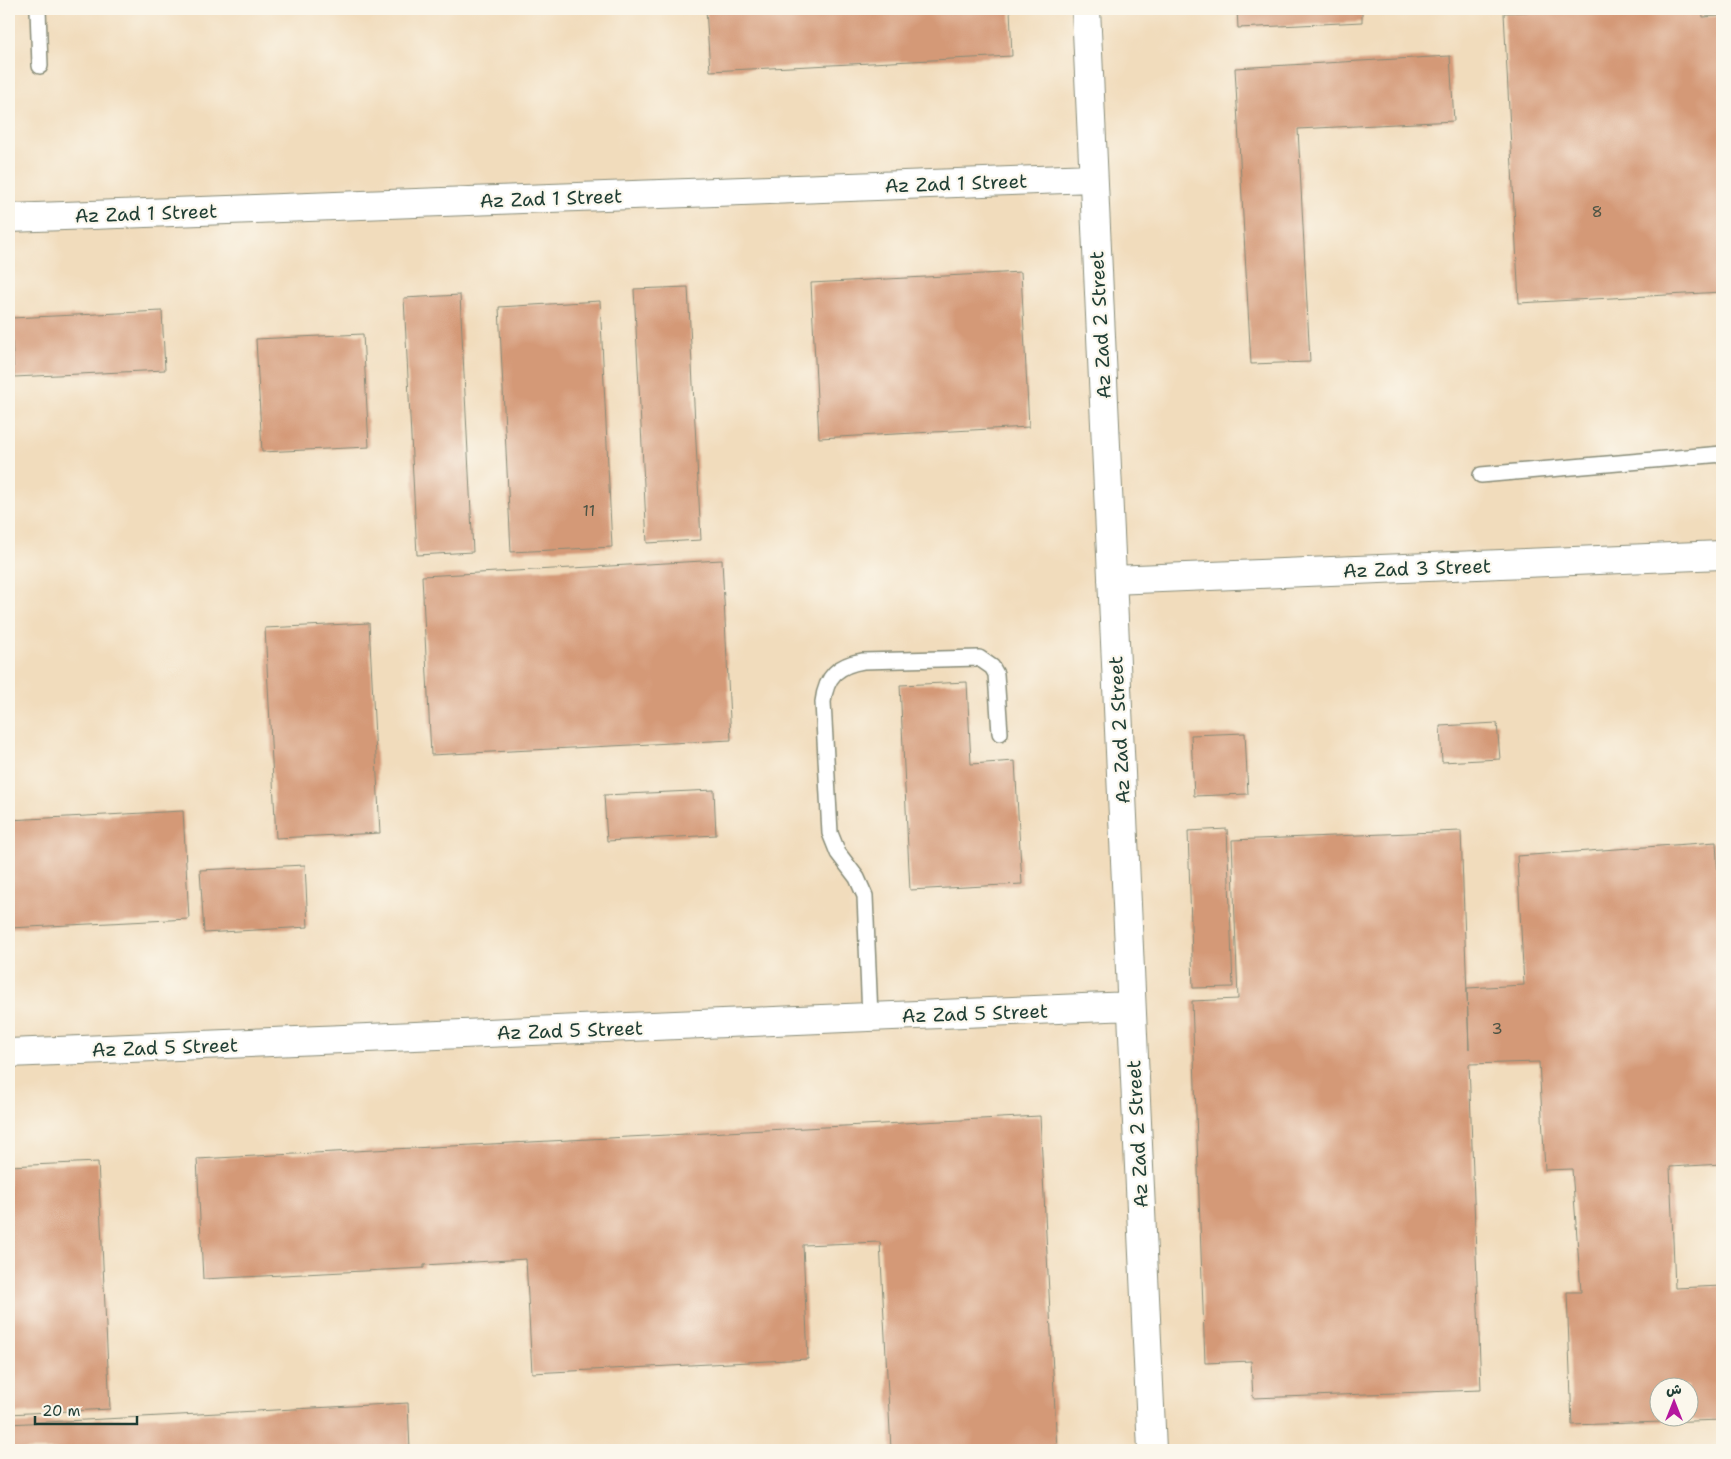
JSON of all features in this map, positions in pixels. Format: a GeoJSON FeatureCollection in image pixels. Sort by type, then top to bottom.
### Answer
{"type":"FeatureCollection","features":[{"type":"Feature","properties":{"kind":"street","name":"Az Zad 2 Street"},"geometry":{"type":"LineString","coordinates":[[1086,9],[1152,1450]]}},
{"type":"Feature","properties":{"kind":"street","name":"Az Zad 1 Street"},"geometry":{"type":"LineString","coordinates":[[9,218],[1093,178]]}},
{"type":"Feature","properties":{"kind":"street","name":"Az Zad 3 Street"},"geometry":{"type":"LineString","coordinates":[[1112,580],[1722,555]]}},
{"type":"Feature","properties":{"kind":"street","name":"Az Zad 5 Street"},"geometry":{"type":"LineString","coordinates":[[9,1053],[1131,1006]]}},
{"type":"Feature","properties":{"kind":"lane"},"geometry":{"type":"LineString","coordinates":[[38,9],[40,66]]}},
{"type":"Feature","properties":{"kind":"lane"},"geometry":{"type":"LineString","coordinates":[[1481,475],[1722,454]]}},
{"type":"Feature","properties":{"kind":"lane"},"geometry":{"type":"LineString","coordinates":[[870,1017],[864,896],[857,878],[836,848],[830,833],[823,702],[824,689],[830,678],[839,669],[850,663],[979,658],[992,667],[996,674],[1000,733]]}},
{"type":"Feature","properties":{"kind":"building"},"geometry":{"type":"Polygon","coordinates":[[[706,9],[1010,9],[1012,56],[710,71],[706,9]]]}},
{"type":"Feature","properties":{"kind":"building"},"geometry":{"type":"Polygon","coordinates":[[[1237,9],[1362,9],[1362,22],[1238,28],[1237,9]]]}},
{"type":"Feature","properties":{"kind":"building"},"geometry":{"type":"Polygon","coordinates":[[[1587,9],[1702,9],[1703,17],[1721,16],[1722,292],[1519,303],[1504,13],[1587,9]]]}},
{"type":"Feature","properties":{"kind":"building"},"geometry":{"type":"Polygon","coordinates":[[[1450,56],[1454,121],[1298,129],[1310,362],[1251,364],[1235,68],[1450,56]]]}},
{"type":"Feature","properties":{"kind":"building"},"geometry":{"type":"Polygon","coordinates":[[[1021,272],[1029,427],[819,438],[811,283],[1021,272]]]}},
{"type":"Feature","properties":{"kind":"building"},"geometry":{"type":"Polygon","coordinates":[[[688,287],[701,540],[647,543],[634,289],[688,287]]]}},
{"type":"Feature","properties":{"kind":"building"},"geometry":{"type":"Polygon","coordinates":[[[460,295],[473,552],[417,555],[404,298],[460,295]]]}},
{"type":"Feature","properties":{"kind":"building"},"geometry":{"type":"Polygon","coordinates":[[[600,301],[612,547],[511,552],[499,307],[600,301]]]}},
{"type":"Feature","properties":{"kind":"building"},"geometry":{"type":"Polygon","coordinates":[[[162,311],[165,370],[14,377],[11,318],[162,311]]]}},
{"type":"Feature","properties":{"kind":"building"},"geometry":{"type":"Polygon","coordinates":[[[363,334],[369,447],[262,452],[256,339],[363,334]]]}},
{"type":"Feature","properties":{"kind":"building"},"geometry":{"type":"Polygon","coordinates":[[[722,560],[731,740],[431,755],[422,576],[722,560]]]}},
{"type":"Feature","properties":{"kind":"building"},"geometry":{"type":"Polygon","coordinates":[[[369,623],[380,833],[276,838],[265,628],[369,623]]]}},
{"type":"Feature","properties":{"kind":"building"},"geometry":{"type":"Polygon","coordinates":[[[967,682],[971,764],[1015,761],[1022,884],[910,890],[900,685],[967,682]]]}},
{"type":"Feature","properties":{"kind":"building"},"geometry":{"type":"Polygon","coordinates":[[[1497,723],[1500,759],[1442,762],[1440,726],[1497,723]]]}},
{"type":"Feature","properties":{"kind":"building"},"geometry":{"type":"Polygon","coordinates":[[[1245,733],[1248,794],[1194,796],[1191,735],[1245,733]]]}},
{"type":"Feature","properties":{"kind":"building"},"geometry":{"type":"Polygon","coordinates":[[[714,790],[716,835],[607,841],[604,795],[714,790]]]}},
{"type":"Feature","properties":{"kind":"building"},"geometry":{"type":"Polygon","coordinates":[[[183,811],[189,919],[9,928],[9,820],[183,811]]]}},
{"type":"Feature","properties":{"kind":"building"},"geometry":{"type":"Polygon","coordinates":[[[1227,829],[1233,987],[1193,988],[1188,831],[1227,829]]]}},
{"type":"Feature","properties":{"kind":"building"},"geometry":{"type":"Polygon","coordinates":[[[1461,831],[1469,1049],[1467,988],[1524,985],[1517,856],[1716,842],[1722,946],[1722,1164],[1670,1167],[1675,1288],[1722,1286],[1722,1420],[1698,1421],[1698,1376],[1648,1376],[1648,1422],[1572,1425],[1567,1292],[1581,1292],[1572,1169],[1545,1170],[1539,1062],[1469,1064],[1481,1390],[1253,1398],[1251,1361],[1205,1363],[1192,1001],[1238,999],[1232,840],[1461,831]]]}},
{"type":"Feature","properties":{"kind":"building"},"geometry":{"type":"Polygon","coordinates":[[[305,865],[308,927],[204,933],[200,870],[305,865]]]}},
{"type":"Feature","properties":{"kind":"building"},"geometry":{"type":"Polygon","coordinates":[[[1040,1116],[1057,1450],[891,1450],[880,1242],[803,1245],[808,1359],[532,1373],[526,1259],[424,1265],[424,1268],[203,1279],[197,1159],[1040,1116]]]}},
{"type":"Feature","properties":{"kind":"building"},"geometry":{"type":"Polygon","coordinates":[[[98,1162],[110,1409],[9,1414],[9,1166],[98,1162]]]}},
{"type":"Feature","properties":{"kind":"building"},"geometry":{"type":"Polygon","coordinates":[[[408,1403],[410,1450],[9,1450],[9,1424],[408,1403]]]}}]}
